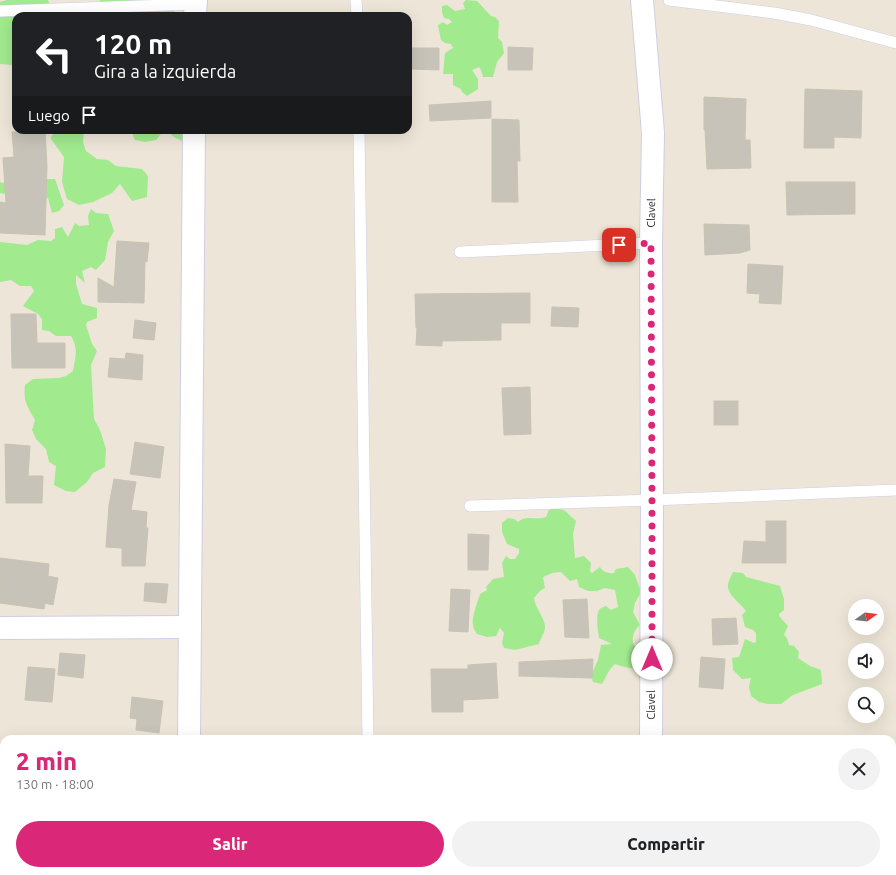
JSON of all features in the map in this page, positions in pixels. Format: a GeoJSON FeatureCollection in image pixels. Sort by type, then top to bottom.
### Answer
{"type":"FeatureCollection","features":[{"type":"Feature","properties":{"kind":"street","name":"Clavel"},"geometry":{"type":"LineString","coordinates":[[642,0],[653,133],[651,243],[651,735]]}},
{"type":"Feature","properties":{"kind":"street"},"geometry":{"type":"LineString","coordinates":[[189,735],[194,134]]}},
{"type":"Feature","properties":{"kind":"street"},"geometry":{"type":"LineString","coordinates":[[0,628],[190,627]]}},
{"type":"Feature","properties":{"kind":"lane"},"geometry":{"type":"LineString","coordinates":[[356,0],[357,12]]}},
{"type":"Feature","properties":{"kind":"lane"},"geometry":{"type":"LineString","coordinates":[[669,0],[811,20],[896,43]]}},
{"type":"Feature","properties":{"kind":"lane"},"geometry":{"type":"LineString","coordinates":[[0,11],[195,7]]}},
{"type":"Feature","properties":{"kind":"lane"},"geometry":{"type":"LineString","coordinates":[[358,134],[368,735]]}},
{"type":"Feature","properties":{"kind":"lane"},"geometry":{"type":"LineString","coordinates":[[460,252],[651,243]]}},
{"type":"Feature","properties":{"kind":"lane"},"geometry":{"type":"LineString","coordinates":[[470,506],[896,490]]}},
{"type":"Feature","properties":{"kind":"green space"},"geometry":{"type":"Polygon","coordinates":[[[7,0],[48,0],[50,5],[84,12],[12,12],[12,65],[0,64],[0,2],[7,0]]]}},
{"type":"Feature","properties":{"kind":"green space"},"geometry":{"type":"Polygon","coordinates":[[[100,0],[163,0],[175,12],[102,12],[100,0]]]}},
{"type":"Feature","properties":{"kind":"green space"},"geometry":{"type":"Polygon","coordinates":[[[466,0],[477,1],[491,16],[495,17],[499,21],[498,38],[502,42],[504,53],[497,62],[493,77],[483,77],[479,67],[472,70],[478,79],[478,89],[467,96],[461,89],[453,85],[453,74],[443,74],[445,53],[453,48],[451,44],[445,43],[441,40],[438,25],[443,22],[447,25],[452,22],[449,19],[444,18],[442,6],[447,5],[455,11],[465,9],[463,3],[466,0]]]}},
{"type":"Feature","properties":{"kind":"green space"},"geometry":{"type":"Polygon","coordinates":[[[54,134],[84,134],[83,142],[86,151],[97,159],[108,160],[116,166],[142,169],[148,176],[147,197],[132,201],[120,184],[112,193],[93,202],[79,205],[67,199],[62,182],[64,157],[51,139],[51,136],[54,134]]]}},
{"type":"Feature","properties":{"kind":"green space"},"geometry":{"type":"Polygon","coordinates":[[[133,134],[161,134],[156,140],[145,142],[135,140],[133,134]]]}},
{"type":"Feature","properties":{"kind":"green space"},"geometry":{"type":"Polygon","coordinates":[[[171,134],[187,134],[182,141],[171,134]]]}},
{"type":"Feature","properties":{"kind":"green space"},"geometry":{"type":"Polygon","coordinates":[[[55,179],[64,205],[59,211],[52,213],[48,198],[15,193],[0,193],[0,182],[3,183],[7,180],[55,179]]]}},
{"type":"Feature","properties":{"kind":"green space"},"geometry":{"type":"Polygon","coordinates":[[[91,209],[96,213],[108,214],[114,231],[108,242],[105,260],[96,270],[91,267],[82,271],[85,283],[76,275],[76,284],[82,304],[97,308],[97,318],[87,322],[86,325],[92,344],[97,351],[91,365],[94,419],[100,430],[106,449],[105,467],[93,473],[87,482],[75,492],[66,491],[54,485],[56,466],[49,462],[46,449],[36,439],[32,430],[35,420],[26,403],[25,385],[33,379],[58,378],[66,376],[73,371],[76,354],[75,345],[71,336],[56,336],[49,331],[42,330],[42,319],[38,314],[23,306],[34,291],[31,286],[20,286],[11,280],[0,282],[0,242],[27,245],[38,240],[51,241],[55,238],[55,229],[62,227],[68,237],[75,223],[79,226],[89,225],[88,216],[91,209]]]}},
{"type":"Feature","properties":{"kind":"green space"},"geometry":{"type":"Polygon","coordinates":[[[554,508],[564,510],[576,521],[573,534],[575,558],[584,556],[591,563],[590,571],[592,573],[600,567],[608,573],[614,573],[616,569],[628,567],[635,575],[641,592],[635,603],[633,612],[640,625],[634,633],[633,642],[640,651],[643,659],[637,666],[631,668],[615,664],[609,671],[602,684],[593,682],[591,675],[598,660],[601,645],[612,644],[599,638],[597,623],[598,611],[605,606],[611,610],[618,607],[615,590],[605,588],[597,591],[588,591],[579,587],[577,579],[570,581],[561,572],[552,573],[543,577],[545,588],[534,598],[545,625],[545,629],[539,644],[515,650],[504,648],[502,643],[504,633],[500,628],[496,636],[487,637],[477,634],[473,627],[474,614],[480,594],[487,590],[486,587],[493,579],[504,577],[502,563],[506,556],[510,559],[515,559],[519,553],[519,549],[507,544],[502,532],[502,523],[508,518],[514,519],[518,522],[524,518],[546,517],[549,510],[554,508]]]}},
{"type":"Feature","properties":{"kind":"green space"},"geometry":{"type":"Polygon","coordinates":[[[733,572],[743,573],[746,577],[780,586],[784,599],[784,610],[779,614],[779,616],[788,626],[784,635],[787,638],[789,645],[794,646],[799,652],[798,658],[810,666],[821,670],[822,684],[793,695],[781,704],[759,702],[751,696],[749,687],[751,678],[742,679],[733,670],[732,658],[739,657],[745,639],[754,643],[756,642],[756,633],[745,627],[742,615],[746,611],[734,599],[729,591],[728,584],[733,572]]]}},
{"type":"Feature","properties":{"kind":"building"},"geometry":{"type":"Polygon","coordinates":[[[508,47],[533,48],[532,70],[508,70],[508,47]]]}},
{"type":"Feature","properties":{"kind":"building"},"geometry":{"type":"Polygon","coordinates":[[[412,48],[439,48],[439,70],[412,69],[412,48]]]}},
{"type":"Feature","properties":{"kind":"building"},"geometry":{"type":"Polygon","coordinates":[[[805,89],[862,91],[861,138],[834,137],[834,148],[804,148],[805,89]]]}},
{"type":"Feature","properties":{"kind":"building"},"geometry":{"type":"Polygon","coordinates":[[[704,97],[746,99],[745,140],[750,140],[751,168],[707,169],[704,130],[704,97]]]}},
{"type":"Feature","properties":{"kind":"building"},"geometry":{"type":"Polygon","coordinates":[[[491,101],[491,118],[430,121],[429,105],[491,101]]]}},
{"type":"Feature","properties":{"kind":"building"},"geometry":{"type":"Polygon","coordinates":[[[492,119],[519,120],[520,161],[517,161],[518,202],[492,202],[492,119]]]}},
{"type":"Feature","properties":{"kind":"building"},"geometry":{"type":"Polygon","coordinates":[[[12,134],[45,134],[47,166],[45,235],[0,233],[0,202],[6,203],[3,158],[14,157],[12,134]]]}},
{"type":"Feature","properties":{"kind":"building"},"geometry":{"type":"Polygon","coordinates":[[[786,182],[855,182],[855,214],[787,215],[786,182]]]}},
{"type":"Feature","properties":{"kind":"building"},"geometry":{"type":"Polygon","coordinates":[[[704,224],[749,225],[750,250],[740,253],[705,255],[704,224]]]}},
{"type":"Feature","properties":{"kind":"building"},"geometry":{"type":"Polygon","coordinates":[[[117,241],[149,243],[147,262],[145,261],[144,303],[98,302],[98,278],[114,287],[117,241]]]}},
{"type":"Feature","properties":{"kind":"building"},"geometry":{"type":"Polygon","coordinates":[[[748,264],[783,266],[781,304],[759,303],[760,294],[747,293],[748,264]]]}},
{"type":"Feature","properties":{"kind":"building"},"geometry":{"type":"Polygon","coordinates":[[[530,293],[530,323],[501,323],[501,340],[442,341],[442,346],[416,345],[417,328],[415,294],[530,293]]]}},
{"type":"Feature","properties":{"kind":"building"},"geometry":{"type":"Polygon","coordinates":[[[552,307],[579,308],[578,327],[551,326],[552,307]]]}},
{"type":"Feature","properties":{"kind":"building"},"geometry":{"type":"Polygon","coordinates":[[[11,314],[36,314],[37,343],[65,343],[65,368],[12,368],[11,314]]]}},
{"type":"Feature","properties":{"kind":"building"},"geometry":{"type":"Polygon","coordinates":[[[135,320],[156,323],[154,340],[133,338],[135,320]]]}},
{"type":"Feature","properties":{"kind":"building"},"geometry":{"type":"Polygon","coordinates":[[[126,353],[143,355],[142,380],[108,377],[110,358],[125,359],[126,353]]]}},
{"type":"Feature","properties":{"kind":"building"},"geometry":{"type":"Polygon","coordinates":[[[530,387],[531,434],[504,435],[502,388],[530,387]]]}},
{"type":"Feature","properties":{"kind":"building"},"geometry":{"type":"Polygon","coordinates":[[[714,401],[738,401],[738,425],[714,425],[714,401]]]}},
{"type":"Feature","properties":{"kind":"building"},"geometry":{"type":"Polygon","coordinates":[[[135,442],[164,447],[160,478],[130,474],[135,442]]]}},
{"type":"Feature","properties":{"kind":"building"},"geometry":{"type":"Polygon","coordinates":[[[5,444],[30,446],[28,476],[43,476],[42,503],[6,503],[5,444]]]}},
{"type":"Feature","properties":{"kind":"building"},"geometry":{"type":"Polygon","coordinates":[[[114,479],[136,482],[131,510],[147,512],[146,528],[148,528],[145,566],[122,566],[122,548],[106,547],[109,505],[114,479]]]}},
{"type":"Feature","properties":{"kind":"building"},"geometry":{"type":"Polygon","coordinates":[[[766,521],[786,521],[786,563],[742,563],[744,541],[766,542],[766,521]]]}},
{"type":"Feature","properties":{"kind":"building"},"geometry":{"type":"Polygon","coordinates":[[[468,534],[489,535],[488,570],[468,570],[468,534]]]}},
{"type":"Feature","properties":{"kind":"building"},"geometry":{"type":"Polygon","coordinates":[[[0,558],[49,564],[48,576],[58,578],[53,605],[45,603],[44,609],[0,603],[0,558]]]}},
{"type":"Feature","properties":{"kind":"building"},"geometry":{"type":"Polygon","coordinates":[[[145,583],[168,584],[166,603],[144,601],[145,583]]]}},
{"type":"Feature","properties":{"kind":"building"},"geometry":{"type":"Polygon","coordinates":[[[451,589],[470,590],[468,632],[449,631],[451,589]]]}},
{"type":"Feature","properties":{"kind":"building"},"geometry":{"type":"Polygon","coordinates":[[[587,599],[589,638],[565,637],[563,600],[587,599]]]}},
{"type":"Feature","properties":{"kind":"building"},"geometry":{"type":"Polygon","coordinates":[[[736,618],[738,644],[713,645],[712,619],[736,618]]]}},
{"type":"Feature","properties":{"kind":"building"},"geometry":{"type":"Polygon","coordinates":[[[60,653],[85,655],[83,678],[58,675],[60,653]]]}},
{"type":"Feature","properties":{"kind":"building"},"geometry":{"type":"Polygon","coordinates":[[[701,657],[725,659],[723,689],[699,687],[701,657]]]}},
{"type":"Feature","properties":{"kind":"building"},"geometry":{"type":"Polygon","coordinates":[[[593,659],[592,678],[519,676],[519,662],[593,659]]]}},
{"type":"Feature","properties":{"kind":"building"},"geometry":{"type":"Polygon","coordinates":[[[496,663],[498,698],[463,700],[463,712],[432,712],[431,669],[468,669],[468,665],[496,663]]]}},
{"type":"Feature","properties":{"kind":"building"},"geometry":{"type":"Polygon","coordinates":[[[28,667],[55,669],[52,702],[25,700],[28,667]]]}},
{"type":"Feature","properties":{"kind":"building"},"geometry":{"type":"Polygon","coordinates":[[[132,697],[163,701],[159,733],[136,730],[137,719],[130,718],[132,697]]]}},
{"type":"Feature","properties":{"kind":"route"},"geometry":{"type":"LineString","coordinates":[[619,245],[651,243],[652,659]]}}]}
